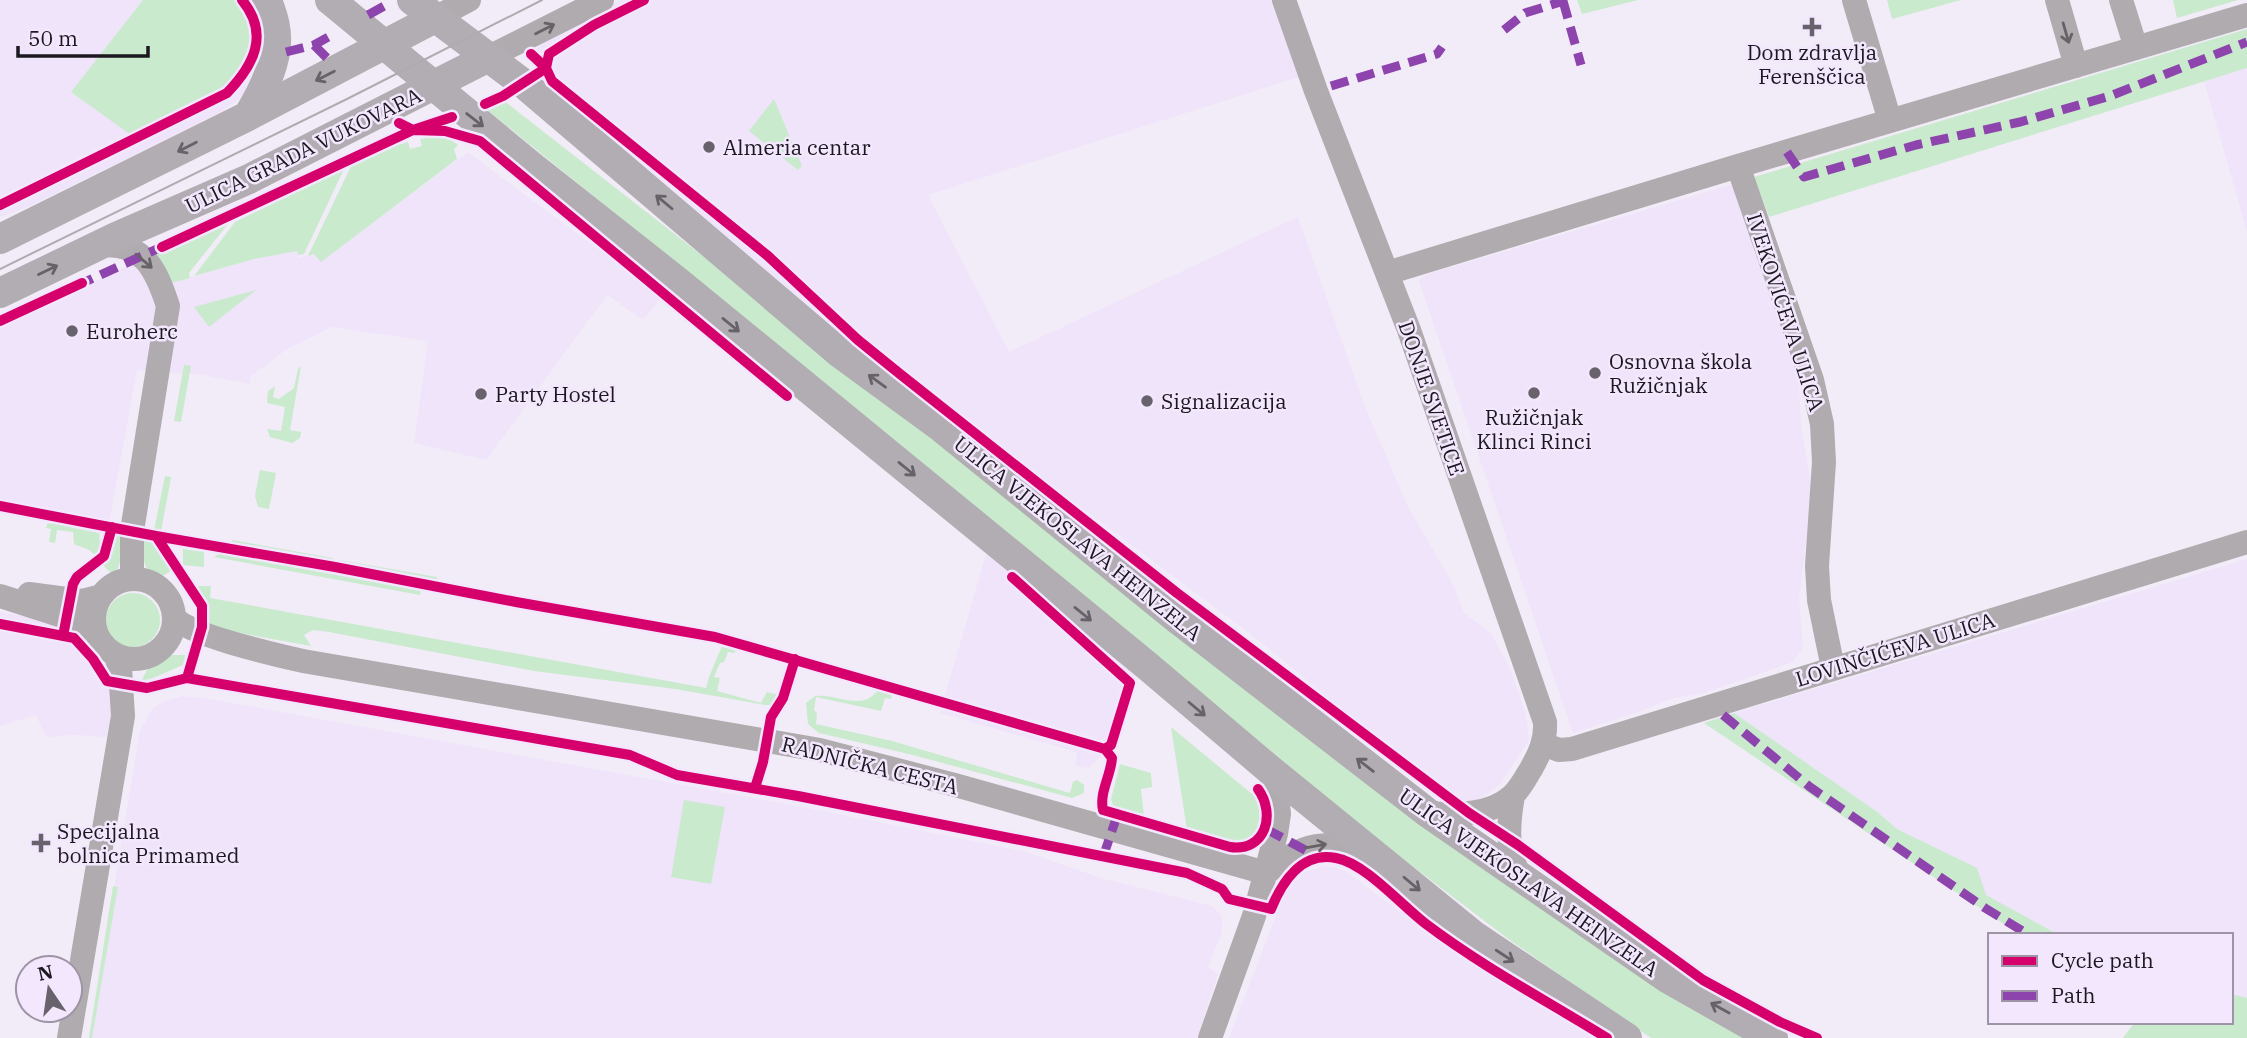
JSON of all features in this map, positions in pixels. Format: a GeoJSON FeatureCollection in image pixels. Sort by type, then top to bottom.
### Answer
{"type":"FeatureCollection","features":[{"type":"Feature","properties":{"kind":"main road"},"geometry":{"type":"LineString","coordinates":[[248,116],[268,81],[273,57],[276,29],[267,0]]}},
{"type":"Feature","properties":{"kind":"main road"},"geometry":{"type":"LineString","coordinates":[[330,0],[1473,935],[1627,1038]]}},
{"type":"Feature","properties":{"kind":"main road","name":"ULICA VJEKOSLAVA HEINZELA"},"geometry":{"type":"LineString","coordinates":[[412,0],[545,102],[841,354],[942,428],[1180,621],[1428,813],[1667,978],[1773,1038]]}},
{"type":"Feature","properties":{"kind":"main road"},"geometry":{"type":"LineString","coordinates":[[0,239],[248,116],[435,18]]}},
{"type":"Feature","properties":{"kind":"main road","name":"ULICA GRADA VUKOVARA"},"geometry":{"type":"LineString","coordinates":[[0,293],[97,246],[240,183],[487,58]]}},
{"type":"Feature","properties":{"kind":"street"},"geometry":{"type":"LineString","coordinates":[[435,18],[469,0]]}},
{"type":"Feature","properties":{"kind":"street","name":"ULICA GRADA VUKOVARA"},"geometry":{"type":"LineString","coordinates":[[487,58],[603,0]]}},
{"type":"Feature","properties":{"kind":"street","name":"DONJE SVETICE"},"geometry":{"type":"LineString","coordinates":[[1284,0],[1316,92],[1387,273],[1543,712],[1546,733],[1543,744],[1513,796]]}},
{"type":"Feature","properties":{"kind":"street"},"geometry":{"type":"LineString","coordinates":[[1854,0],[1890,121]]}},
{"type":"Feature","properties":{"kind":"street"},"geometry":{"type":"LineString","coordinates":[[2057,0],[2076,66]]}},
{"type":"Feature","properties":{"kind":"street"},"geometry":{"type":"LineString","coordinates":[[2121,0],[2136,48]]}},
{"type":"Feature","properties":{"kind":"street"},"geometry":{"type":"LineString","coordinates":[[1387,273],[2247,16]]}},
{"type":"Feature","properties":{"kind":"street","name":"IVEKOVIĆEVA ULICA"},"geometry":{"type":"LineString","coordinates":[[1738,166],[1812,380],[1822,424],[1824,462],[1817,566],[1819,600],[1833,668]]}},
{"type":"Feature","properties":{"kind":"street"},"geometry":{"type":"LineString","coordinates":[[97,246],[122,245],[149,263],[160,281],[168,306],[132,531],[132,579]]}},
{"type":"Feature","properties":{"kind":"street","name":"LOVINČIĆEVA ULICA"},"geometry":{"type":"LineString","coordinates":[[1543,744],[1559,750],[1572,749],[2247,542]]}},
{"type":"Feature","properties":{"kind":"street"},"geometry":{"type":"LineString","coordinates":[[0,594],[82,601],[101,596],[120,582],[132,579],[148,582],[162,590],[168,598],[174,617],[173,629],[168,640],[141,667],[133,698],[123,716]]}},
{"type":"Feature","properties":{"kind":"street"},"geometry":{"type":"LineString","coordinates":[[0,594],[78,621],[96,632]]}},
{"type":"Feature","properties":{"kind":"street"},"geometry":{"type":"LineString","coordinates":[[101,596],[94,613],[100,641],[115,654],[126,658],[153,653]]}},
{"type":"Feature","properties":{"kind":"street","name":"RADNIČKA CESTA"},"geometry":{"type":"LineString","coordinates":[[174,617],[189,629],[260,652],[820,750],[955,785],[1266,873]]}},
{"type":"Feature","properties":{"kind":"street","name":"RADNIČKA CESTA"},"geometry":{"type":"LineString","coordinates":[[153,653],[185,646],[224,653],[260,652]]}},
{"type":"Feature","properties":{"kind":"street"},"geometry":{"type":"LineString","coordinates":[[69,1038],[123,716],[120,668],[115,654]]}},
{"type":"Feature","properties":{"kind":"street"},"geometry":{"type":"LineString","coordinates":[[1210,1038],[1254,916],[1279,814],[1277,794],[1269,769]]}},
{"type":"Feature","properties":{"kind":"street"},"geometry":{"type":"LineString","coordinates":[[1428,813],[1458,814],[1478,811],[1513,796]]}},
{"type":"Feature","properties":{"kind":"street"},"geometry":{"type":"LineString","coordinates":[[1513,796],[1509,814],[1509,839],[1513,864],[1520,876]]}},
{"type":"Feature","properties":{"kind":"street"},"geometry":{"type":"LineString","coordinates":[[1266,873],[1300,849],[1318,844],[1344,845],[1374,853]]}},
{"type":"Feature","properties":{"kind":"shaded area"},"geometry":{"type":"Polygon","coordinates":[[[0,0],[251,0],[260,22],[263,57],[249,88],[219,113],[28,207],[0,217],[0,0]]]}},
{"type":"Feature","properties":{"kind":"shaded area"},"geometry":{"type":"Polygon","coordinates":[[[621,0],[1272,0],[1299,77],[928,195],[1009,352],[1298,217],[1365,407],[1407,505],[1454,586],[1464,613],[1491,633],[1510,668],[1526,716],[1529,740],[1499,785],[1479,800],[1462,801],[1337,705],[1252,635],[984,435],[974,449],[653,173],[545,87],[535,69],[535,54],[540,45],[551,35],[621,0]]]}},
{"type":"Feature","properties":{"kind":"shaded area"},"geometry":{"type":"Polygon","coordinates":[[[2247,68],[2247,232],[2204,81],[2247,68]]]}},
{"type":"Feature","properties":{"kind":"shaded area"},"geometry":{"type":"Polygon","coordinates":[[[468,152],[662,297],[643,320],[607,295],[486,460],[414,443],[428,341],[332,327],[287,349],[251,376],[249,384],[204,375],[137,370],[109,523],[0,503],[0,327],[138,261],[170,283],[254,259],[297,251],[299,258],[314,254],[321,261],[468,152]]]}},
{"type":"Feature","properties":{"kind":"shaded area"},"geometry":{"type":"Polygon","coordinates":[[[1737,183],[1798,369],[1801,426],[1811,484],[1799,598],[1803,648],[1793,662],[1704,693],[1670,699],[1573,733],[1419,281],[1428,274],[1737,183]]]}},
{"type":"Feature","properties":{"kind":"shaded area"},"geometry":{"type":"Polygon","coordinates":[[[988,547],[1137,678],[1118,748],[1105,752],[1090,767],[1075,765],[1077,752],[940,713],[988,547]]]}},
{"type":"Feature","properties":{"kind":"shaded area"},"geometry":{"type":"Polygon","coordinates":[[[2247,559],[2247,998],[2233,994],[2233,933],[2055,933],[1986,895],[1976,868],[1897,829],[1876,811],[1734,713],[2247,559]]]}},
{"type":"Feature","properties":{"kind":"shaded area"},"geometry":{"type":"Polygon","coordinates":[[[0,612],[58,622],[93,642],[110,662],[115,689],[107,737],[46,737],[36,715],[0,726],[0,612]]]}},
{"type":"Feature","properties":{"kind":"shaded area"},"geometry":{"type":"Polygon","coordinates":[[[183,696],[804,807],[1023,851],[1101,878],[1212,906],[1222,916],[1222,932],[1208,967],[1218,974],[1197,1038],[89,1038],[140,731],[153,708],[162,702],[183,696]]]}},
{"type":"Feature","properties":{"kind":"shaded area"},"geometry":{"type":"Polygon","coordinates":[[[1322,866],[1347,872],[1451,950],[1592,1038],[1229,1038],[1286,890],[1297,876],[1322,866]]]}},
{"type":"Feature","properties":{"kind":"green space"},"geometry":{"type":"Polygon","coordinates":[[[143,0],[235,0],[249,27],[250,51],[241,71],[224,88],[202,102],[131,135],[71,92],[143,0]]]}},
{"type":"Feature","properties":{"kind":"green space"},"geometry":{"type":"Polygon","coordinates":[[[1577,0],[1638,0],[1582,14],[1577,0]]]}},
{"type":"Feature","properties":{"kind":"green space"},"geometry":{"type":"Polygon","coordinates":[[[1887,0],[1961,0],[1892,19],[1887,0]]]}},
{"type":"Feature","properties":{"kind":"green space"},"geometry":{"type":"Polygon","coordinates":[[[2173,0],[2238,0],[2177,18],[2173,0]]]}},
{"type":"Feature","properties":{"kind":"green space"},"geometry":{"type":"Polygon","coordinates":[[[2247,29],[2247,68],[1769,217],[1754,177],[2247,29]]]}},
{"type":"Feature","properties":{"kind":"green space"},"geometry":{"type":"Polygon","coordinates":[[[774,99],[802,166],[798,170],[749,131],[774,99]]]}},
{"type":"Feature","properties":{"kind":"green space"},"geometry":{"type":"Polygon","coordinates":[[[503,100],[909,417],[1753,1038],[1651,1038],[1507,938],[1382,843],[896,441],[486,109],[503,100]]]}},
{"type":"Feature","properties":{"kind":"green space"},"geometry":{"type":"Polygon","coordinates":[[[440,136],[458,145],[454,149],[457,159],[321,262],[314,254],[308,256],[352,164],[381,150],[408,142],[410,149],[422,146],[420,139],[440,136]]]}},
{"type":"Feature","properties":{"kind":"green space"},"geometry":{"type":"Polygon","coordinates":[[[344,169],[304,254],[298,255],[297,251],[254,259],[194,276],[235,222],[344,169]]]}},
{"type":"Feature","properties":{"kind":"green space"},"geometry":{"type":"Polygon","coordinates":[[[228,224],[189,273],[190,278],[170,283],[150,254],[228,224]]]}},
{"type":"Feature","properties":{"kind":"green space"},"geometry":{"type":"Polygon","coordinates":[[[256,290],[209,327],[194,307],[256,290]]]}},
{"type":"Feature","properties":{"kind":"green space"},"geometry":{"type":"Polygon","coordinates":[[[184,365],[191,366],[181,422],[174,421],[184,365]]]}},
{"type":"Feature","properties":{"kind":"green space"},"geometry":{"type":"Polygon","coordinates":[[[301,366],[290,430],[301,432],[300,438],[292,443],[270,437],[267,429],[281,431],[285,407],[267,403],[268,391],[275,386],[273,397],[279,399],[294,388],[301,366]]]}},
{"type":"Feature","properties":{"kind":"green space"},"geometry":{"type":"Polygon","coordinates":[[[260,470],[276,473],[269,509],[258,507],[255,496],[260,470]]]}},
{"type":"Feature","properties":{"kind":"green space"},"geometry":{"type":"Polygon","coordinates":[[[165,476],[171,477],[161,532],[154,530],[165,476]]]}},
{"type":"Feature","properties":{"kind":"green space"},"geometry":{"type":"Polygon","coordinates":[[[47,524],[99,533],[100,544],[96,556],[74,544],[73,532],[57,530],[55,543],[49,542],[51,529],[46,528],[47,524]]]}},
{"type":"Feature","properties":{"kind":"green space"},"geometry":{"type":"Polygon","coordinates":[[[119,535],[120,562],[116,573],[112,574],[103,565],[115,537],[119,535]]]}},
{"type":"Feature","properties":{"kind":"green space"},"geometry":{"type":"Polygon","coordinates":[[[142,540],[153,543],[171,571],[159,578],[149,575],[143,558],[142,540]]]}},
{"type":"Feature","properties":{"kind":"green space"},"geometry":{"type":"Polygon","coordinates":[[[232,540],[333,558],[333,562],[231,544],[232,540]]]}},
{"type":"Feature","properties":{"kind":"green space"},"geometry":{"type":"Polygon","coordinates":[[[183,549],[204,552],[204,567],[183,565],[183,549]]]}},
{"type":"Feature","properties":{"kind":"green space"},"geometry":{"type":"Polygon","coordinates":[[[221,552],[420,588],[420,595],[214,557],[221,552]]]}},
{"type":"Feature","properties":{"kind":"green space"},"geometry":{"type":"Polygon","coordinates":[[[340,560],[437,577],[437,581],[340,564],[340,560]]]}},
{"type":"Feature","properties":{"kind":"green space"},"geometry":{"type":"Polygon","coordinates":[[[198,586],[211,586],[210,598],[706,688],[722,646],[736,651],[728,652],[724,662],[720,663],[714,677],[720,678],[717,691],[761,703],[767,692],[778,695],[771,705],[765,705],[675,689],[534,671],[329,632],[313,630],[304,635],[311,646],[206,627],[208,611],[198,586]]]}},
{"type":"Feature","properties":{"kind":"green space"},"geometry":{"type":"Polygon","coordinates":[[[133,593],[152,601],[160,620],[152,639],[133,647],[114,639],[106,620],[114,601],[133,593]]]}},
{"type":"Feature","properties":{"kind":"green space"},"geometry":{"type":"Polygon","coordinates":[[[172,655],[185,655],[183,665],[141,681],[151,663],[172,655]]]}},
{"type":"Feature","properties":{"kind":"green space"},"geometry":{"type":"Polygon","coordinates":[[[879,689],[892,693],[891,699],[885,698],[881,711],[816,697],[816,724],[892,741],[1070,793],[1073,782],[1077,780],[1084,785],[1084,793],[1072,798],[819,733],[808,724],[806,703],[815,696],[857,701],[865,700],[879,689]]]}},
{"type":"Feature","properties":{"kind":"green space"},"geometry":{"type":"Polygon","coordinates":[[[1734,713],[1876,811],[1897,829],[1977,868],[1986,895],[2055,933],[2017,933],[1704,723],[1734,713]]]}},
{"type":"Feature","properties":{"kind":"green space"},"geometry":{"type":"Polygon","coordinates":[[[1171,727],[1258,799],[1263,819],[1257,836],[1240,843],[1187,830],[1171,727]]]}},
{"type":"Feature","properties":{"kind":"green space"},"geometry":{"type":"Polygon","coordinates":[[[1120,764],[1151,773],[1152,787],[1141,789],[1144,817],[1114,808],[1111,799],[1120,764]]]}},
{"type":"Feature","properties":{"kind":"green space"},"geometry":{"type":"Polygon","coordinates":[[[684,800],[725,807],[711,884],[671,877],[684,800]]]}},
{"type":"Feature","properties":{"kind":"green space"},"geometry":{"type":"Polygon","coordinates":[[[113,886],[118,887],[92,1038],[89,1038],[113,886]]]}},
{"type":"Feature","properties":{"kind":"green space"},"geometry":{"type":"Polygon","coordinates":[[[2233,994],[2247,998],[2247,1038],[2123,1038],[2134,1024],[2233,1024],[2233,994]]]}},
{"type":"Feature","properties":{"kind":"tram line"},"geometry":{"type":"LineString","coordinates":[[0,269],[542,0]]}},
{"type":"Feature","properties":{"kind":"marked path"},"geometry":{"type":"LineString","coordinates":[[1504,30],[1525,13],[1567,0]]}},
{"type":"Feature","properties":{"kind":"marked path"},"geometry":{"type":"LineString","coordinates":[[1563,1],[1581,65]]}},
{"type":"Feature","properties":{"kind":"marked path"},"geometry":{"type":"LineString","coordinates":[[368,15],[386,5]]}},
{"type":"Feature","properties":{"kind":"marked path"},"geometry":{"type":"LineString","coordinates":[[286,52],[314,45],[330,36]]}},
{"type":"Feature","properties":{"kind":"marked path"},"geometry":{"type":"LineString","coordinates":[[1787,152],[1804,177],[1916,145],[2020,122],[2110,96],[2247,42]]}},
{"type":"Feature","properties":{"kind":"marked path"},"geometry":{"type":"LineString","coordinates":[[314,45],[329,60]]}},
{"type":"Feature","properties":{"kind":"marked path"},"geometry":{"type":"LineString","coordinates":[[1331,86],[1437,54],[1442,47]]}},
{"type":"Feature","properties":{"kind":"marked path"},"geometry":{"type":"LineString","coordinates":[[76,286],[168,244]]}},
{"type":"Feature","properties":{"kind":"marked path"},"geometry":{"type":"LineString","coordinates":[[1723,715],[1810,787],[1985,908],[2026,933]]}},
{"type":"Feature","properties":{"kind":"marked path"},"geometry":{"type":"LineString","coordinates":[[1103,857],[1117,816]]}},
{"type":"Feature","properties":{"kind":"marked path"},"geometry":{"type":"LineString","coordinates":[[1266,829],[1318,857]]}},
{"type":"Feature","properties":{"kind":"cycle path"},"geometry":{"type":"LineString","coordinates":[[0,205],[227,93],[251,60],[257,37],[251,13],[242,0]]}},
{"type":"Feature","properties":{"kind":"cycle path"},"geometry":{"type":"LineString","coordinates":[[485,104],[503,96],[546,68],[549,54],[594,25],[644,0]]}},
{"type":"Feature","properties":{"kind":"cycle path"},"geometry":{"type":"LineString","coordinates":[[531,54],[546,68],[552,81],[768,256],[858,340],[1177,593],[1469,813],[1518,845],[1703,980],[1780,1022],[1817,1038]]}},
{"type":"Feature","properties":{"kind":"cycle path"},"geometry":{"type":"LineString","coordinates":[[162,247],[413,130],[452,117]]}},
{"type":"Feature","properties":{"kind":"cycle path"},"geometry":{"type":"LineString","coordinates":[[399,123],[413,130],[445,131],[480,141],[787,396]]}},
{"type":"Feature","properties":{"kind":"cycle path"},"geometry":{"type":"LineString","coordinates":[[0,321],[82,283]]}},
{"type":"Feature","properties":{"kind":"cycle path"},"geometry":{"type":"LineString","coordinates":[[0,506],[715,637],[1105,749],[1112,758],[1103,797],[1103,810],[1230,847],[1252,844],[1264,829],[1266,809],[1258,789]]}},
{"type":"Feature","properties":{"kind":"cycle path"},"geometry":{"type":"LineString","coordinates":[[63,636],[73,584],[77,577],[104,556],[112,527]]}},
{"type":"Feature","properties":{"kind":"cycle path"},"geometry":{"type":"LineString","coordinates":[[156,536],[202,606],[202,627],[187,678]]}},
{"type":"Feature","properties":{"kind":"cycle path"},"geometry":{"type":"LineString","coordinates":[[1012,577],[1130,683],[1111,745],[1105,749]]}},
{"type":"Feature","properties":{"kind":"cycle path"},"geometry":{"type":"LineString","coordinates":[[0,624],[74,638],[93,659],[107,681],[147,688],[187,678],[630,755],[677,775],[798,796],[1187,873],[1222,889],[1229,899],[1271,909],[1287,879],[1303,864],[1313,859],[1336,858],[1371,876],[1426,924],[1470,955],[1607,1038]]}},
{"type":"Feature","properties":{"kind":"cycle path"},"geometry":{"type":"LineString","coordinates":[[755,788],[771,717],[783,698],[795,659]]}},
{"type":"Feature","properties":{"kind":"place","name":"Dom zdravlja Ferenščica"},"geometry":{"type":"Point","coordinates":[1812,27]}},
{"type":"Feature","properties":{"kind":"place","name":"Almeria centar"},"geometry":{"type":"Point","coordinates":[709,147]}},
{"type":"Feature","properties":{"kind":"place","name":"Euroherc"},"geometry":{"type":"Point","coordinates":[72,331]}},
{"type":"Feature","properties":{"kind":"place","name":"Osnovna škola Ružičnjak"},"geometry":{"type":"Point","coordinates":[1595,373]}},
{"type":"Feature","properties":{"kind":"place","name":"Ružičnjak Klinci Rinci"},"geometry":{"type":"Point","coordinates":[1534,393]}},
{"type":"Feature","properties":{"kind":"place","name":"Party Hostel"},"geometry":{"type":"Point","coordinates":[481,394]}},
{"type":"Feature","properties":{"kind":"place","name":"Signalizacija"},"geometry":{"type":"Point","coordinates":[1147,401]}},
{"type":"Feature","properties":{"kind":"place","name":"Specijalna bolnica Primamed"},"geometry":{"type":"Point","coordinates":[41,843]}}]}
